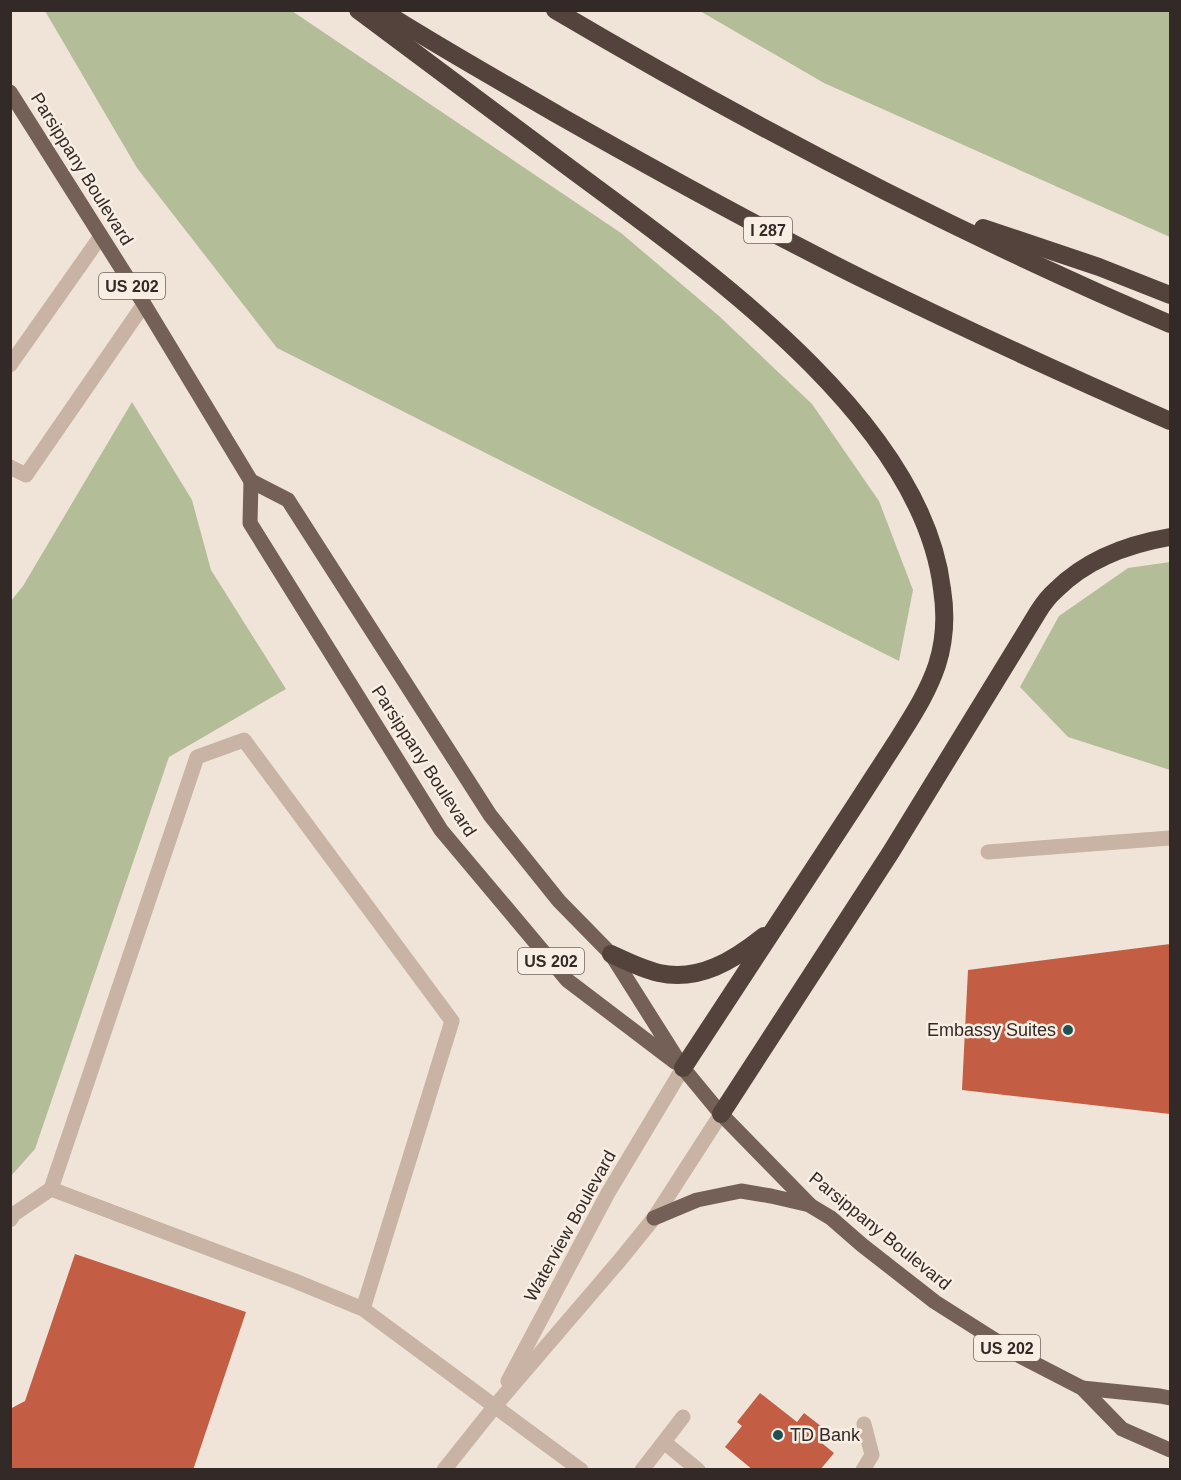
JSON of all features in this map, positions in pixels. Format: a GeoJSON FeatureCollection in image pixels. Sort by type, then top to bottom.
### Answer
{"type":"FeatureCollection","features":[{"type":"Feature","properties":{"kind":"highway"},"geometry":{"type":"LineString","coordinates":[[358,10],[646,224],[723,285],[780,335],[841,396],[864,424],[907,485],[934,546],[945,606],[944,634],[938,662],[929,687],[683,1068]]}},
{"type":"Feature","properties":{"kind":"highway","name":"I 287"},"geometry":{"type":"LineString","coordinates":[[381,10],[630,156],[752,222],[984,338],[1170,421]]}},
{"type":"Feature","properties":{"kind":"highway"},"geometry":{"type":"LineString","coordinates":[[555,10],[683,84],[908,203],[1170,324]]}},
{"type":"Feature","properties":{"kind":"highway"},"geometry":{"type":"LineString","coordinates":[[908,203],[1099,267],[1170,295]]}},
{"type":"Feature","properties":{"kind":"highway"},"geometry":{"type":"LineString","coordinates":[[722,1114],[891,852],[1038,612],[1055,590],[1076,573],[1101,559],[1146,542],[1170,537]]}},
{"type":"Feature","properties":{"kind":"highway"},"geometry":{"type":"LineString","coordinates":[[611,954],[660,973],[684,975],[705,971],[729,961],[777,925]]}},
{"type":"Feature","properties":{"kind":"main road","name":"Parsippany Boulevard"},"geometry":{"type":"LineString","coordinates":[[10,92],[144,304],[251,481],[288,500],[490,815],[559,901],[611,954],[683,1068],[722,1114],[811,1206],[831,1218],[935,1302],[1020,1356],[1082,1388],[1122,1429],[1170,1450]]}},
{"type":"Feature","properties":{"kind":"main road","name":"Parsippany Boulevard"},"geometry":{"type":"LineString","coordinates":[[251,481],[250,523],[441,830],[567,980],[683,1068]]}},
{"type":"Feature","properties":{"kind":"main road"},"geometry":{"type":"LineString","coordinates":[[654,1218],[698,1200],[741,1191],[811,1206]]}},
{"type":"Feature","properties":{"kind":"main road","name":"Parsippany Boulevard"},"geometry":{"type":"LineString","coordinates":[[1082,1388],[1170,1398]]}},
{"type":"Feature","properties":{"kind":"street"},"geometry":{"type":"LineString","coordinates":[[10,364],[101,236]]}},
{"type":"Feature","properties":{"kind":"street"},"geometry":{"type":"LineString","coordinates":[[10,467],[26,475],[144,304]]}},
{"type":"Feature","properties":{"kind":"street"},"geometry":{"type":"LineString","coordinates":[[10,1220],[14,1214],[51,1189],[197,758],[244,740],[452,1021],[363,1310]]}},
{"type":"Feature","properties":{"kind":"street"},"geometry":{"type":"LineString","coordinates":[[988,852],[1170,838]]}},
{"type":"Feature","properties":{"kind":"street","name":"Waterview Boulevard"},"geometry":{"type":"LineString","coordinates":[[495,1406],[608,1193],[683,1068]]}},
{"type":"Feature","properties":{"kind":"street","name":"Waterview Boulevard"},"geometry":{"type":"LineString","coordinates":[[444,1470],[654,1218],[722,1114]]}},
{"type":"Feature","properties":{"kind":"street"},"geometry":{"type":"LineString","coordinates":[[51,1189],[295,1281],[363,1310],[581,1470]]}},
{"type":"Feature","properties":{"kind":"street"},"geometry":{"type":"LineString","coordinates":[[642,1470],[683,1417]]}},
{"type":"Feature","properties":{"kind":"street"},"geometry":{"type":"LineString","coordinates":[[863,1470],[872,1455],[864,1425]]}},
{"type":"Feature","properties":{"kind":"street"},"geometry":{"type":"LineString","coordinates":[[664,1442],[698,1470]]}},
{"type":"Feature","properties":{"kind":"green space"},"geometry":{"type":"Polygon","coordinates":[[[45,11],[292,11],[621,233],[719,316],[812,404],[879,501],[913,590],[899,661],[277,348],[137,168],[45,11]]]}},
{"type":"Feature","properties":{"kind":"green space"},"geometry":{"type":"Polygon","coordinates":[[[700,11],[1170,11],[1170,237],[824,83],[700,11]]]}},
{"type":"Feature","properties":{"kind":"green space"},"geometry":{"type":"Polygon","coordinates":[[[132,402],[192,500],[211,570],[286,689],[169,757],[35,1149],[11,1176],[11,601],[23,586],[132,402]]]}},
{"type":"Feature","properties":{"kind":"green space"},"geometry":{"type":"Polygon","coordinates":[[[1170,562],[1170,770],[1068,737],[1020,687],[1059,616],[1128,568],[1170,562]]]}},
{"type":"Feature","properties":{"kind":"building","name":"Embassy Suites"},"geometry":{"type":"Polygon","coordinates":[[[1170,944],[1170,1114],[962,1090],[968,970],[1170,944]]]}},
{"type":"Feature","properties":{"kind":"building"},"geometry":{"type":"Polygon","coordinates":[[[75,1254],[246,1312],[193,1470],[10,1470],[10,1409],[25,1401],[75,1254]]]}},
{"type":"Feature","properties":{"kind":"building","name":"TD Bank"},"geometry":{"type":"Polygon","coordinates":[[[760,1393],[797,1422],[804,1413],[826,1430],[818,1440],[834,1453],[820,1470],[753,1470],[725,1447],[742,1426],[737,1422],[760,1393]]]}},
{"type":"Feature","properties":{"kind":"place","name":"Embassy Suites"},"geometry":{"type":"Point","coordinates":[1068,1030]}},
{"type":"Feature","properties":{"kind":"place","name":"TD Bank"},"geometry":{"type":"Point","coordinates":[778,1435]}}]}
